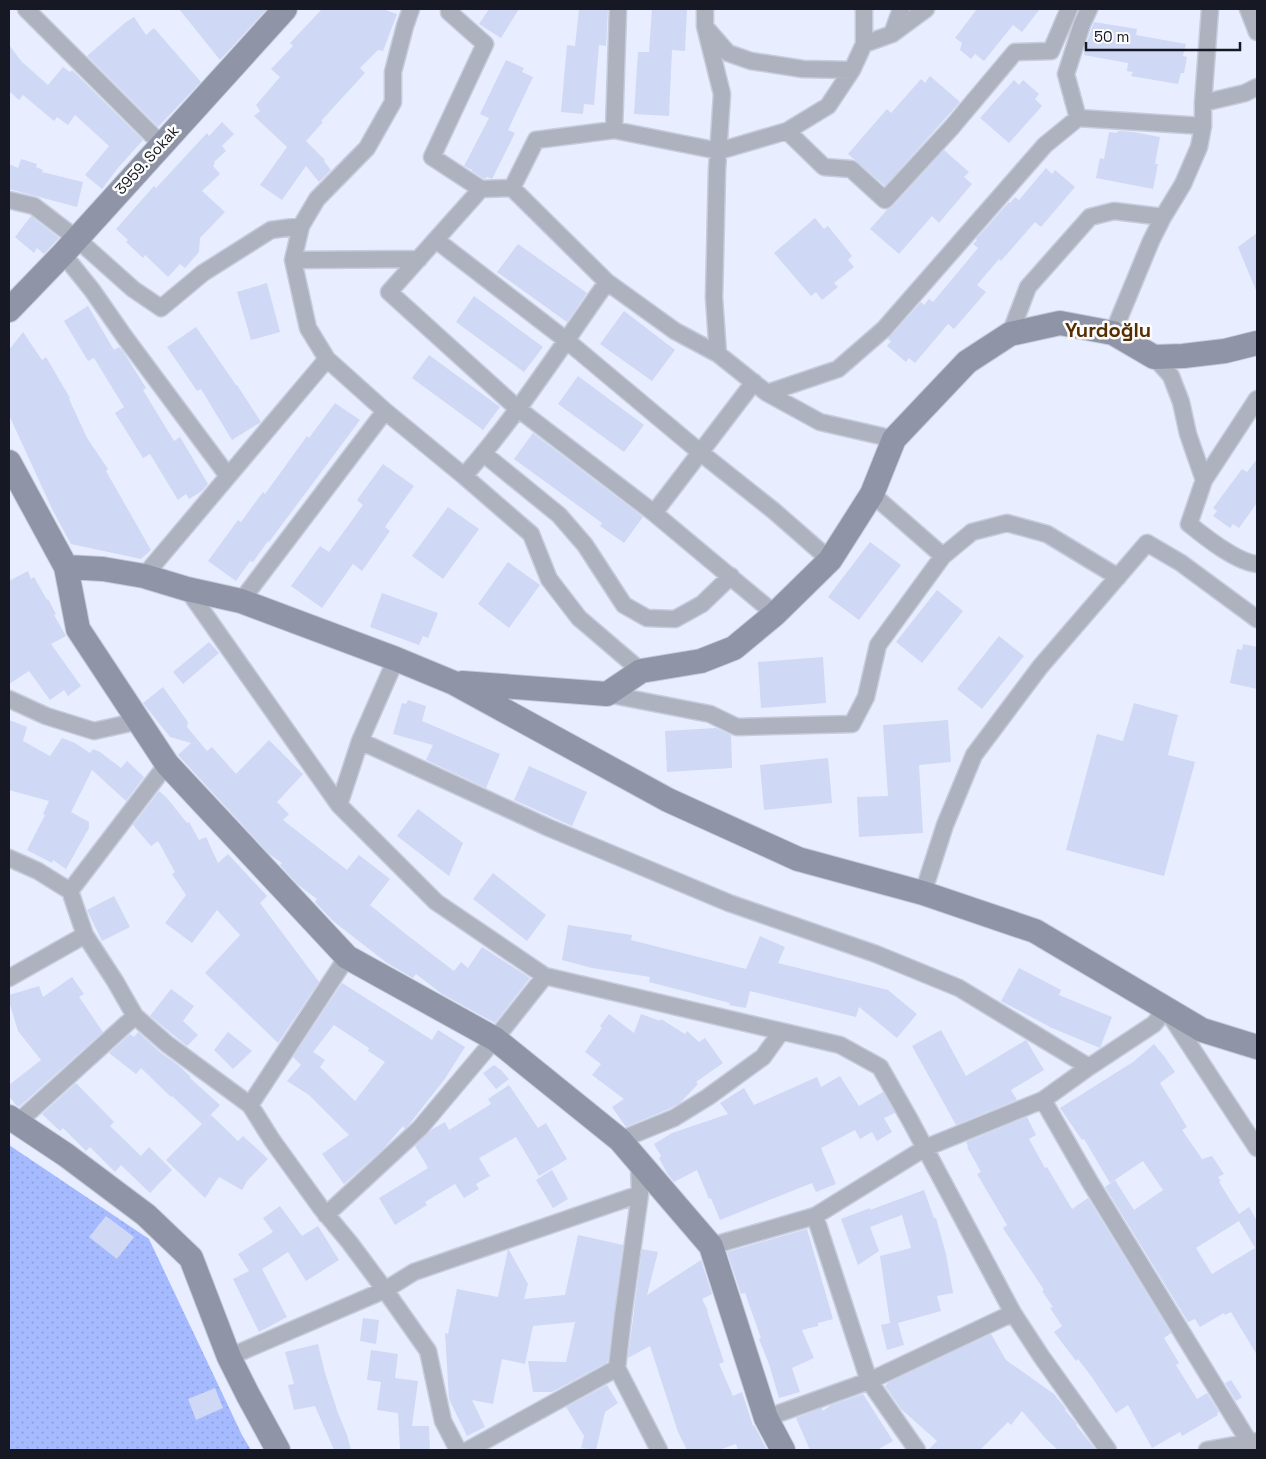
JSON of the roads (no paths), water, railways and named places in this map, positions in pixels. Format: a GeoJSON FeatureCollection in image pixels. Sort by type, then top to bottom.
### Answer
{"type":"FeatureCollection","features":[{"type":"Feature","properties":{"kind":"street"},"geometry":{"type":"LineString","coordinates":[[26,9],[161,144]]}},
{"type":"Feature","properties":{"kind":"street","name":"3959. Sokak"},"geometry":{"type":"LineString","coordinates":[[9,310],[70,247],[161,144],[285,9]]}},
{"type":"Feature","properties":{"kind":"street"},"geometry":{"type":"LineString","coordinates":[[411,9],[404,26],[393,72],[393,102],[367,148],[317,199],[301,226],[293,260],[308,328],[327,359],[385,412],[532,534],[549,579],[579,618],[641,671]]}},
{"type":"Feature","properties":{"kind":"street"},"geometry":{"type":"LineString","coordinates":[[452,9],[449,12],[485,44],[432,157],[481,190],[512,188],[607,282],[675,331],[718,354],[767,393],[820,422],[894,439]]}},
{"type":"Feature","properties":{"kind":"street"},"geometry":{"type":"LineString","coordinates":[[614,130],[618,9]]}},
{"type":"Feature","properties":{"kind":"street"},"geometry":{"type":"LineString","coordinates":[[705,9],[704,26],[722,94],[714,298],[718,354]]}},
{"type":"Feature","properties":{"kind":"street"},"geometry":{"type":"LineString","coordinates":[[512,188],[536,140],[614,130],[719,151],[787,132],[828,106],[852,70],[864,44],[864,9]]}},
{"type":"Feature","properties":{"kind":"street"},"geometry":{"type":"LineString","coordinates":[[892,34],[901,9]]}},
{"type":"Feature","properties":{"kind":"street"},"geometry":{"type":"LineString","coordinates":[[864,44],[892,34],[926,9]]}},
{"type":"Feature","properties":{"kind":"street"},"geometry":{"type":"LineString","coordinates":[[787,132],[824,168],[851,169],[885,200],[952,127],[1015,52],[1051,51],[1069,9]]}},
{"type":"Feature","properties":{"kind":"street"},"geometry":{"type":"LineString","coordinates":[[1078,118],[1066,74],[1082,24],[1089,9]]}},
{"type":"Feature","properties":{"kind":"street"},"geometry":{"type":"LineString","coordinates":[[1113,333],[1151,242],[1163,217],[1184,184],[1199,147],[1203,126],[1210,9]]}},
{"type":"Feature","properties":{"kind":"street"},"geometry":{"type":"LineString","coordinates":[[1248,9],[1257,32]]}},
{"type":"Feature","properties":{"kind":"street"},"geometry":{"type":"LineString","coordinates":[[704,26],[728,52],[751,61],[802,69],[852,70]]}},
{"type":"Feature","properties":{"kind":"street"},"geometry":{"type":"LineString","coordinates":[[1203,103],[1245,94],[1257,88]]}},
{"type":"Feature","properties":{"kind":"street"},"geometry":{"type":"LineString","coordinates":[[767,393],[838,369],[884,329],[1045,145],[1078,118],[1203,126]]}},
{"type":"Feature","properties":{"kind":"street"},"geometry":{"type":"LineString","coordinates":[[481,190],[388,292],[518,408],[654,514],[776,614]]}},
{"type":"Feature","properties":{"kind":"street"},"geometry":{"type":"LineString","coordinates":[[9,200],[34,206],[70,247],[92,290],[228,476]]}},
{"type":"Feature","properties":{"kind":"street"},"geometry":{"type":"LineString","coordinates":[[1010,334],[1028,287],[1090,216],[1114,211],[1163,217]]}},
{"type":"Feature","properties":{"kind":"street"},"geometry":{"type":"LineString","coordinates":[[70,247],[161,308],[203,273],[271,230],[301,226]]}},
{"type":"Feature","properties":{"kind":"street"},"geometry":{"type":"LineString","coordinates":[[436,240],[566,340],[701,453],[774,511],[830,560]]}},
{"type":"Feature","properties":{"kind":"street"},"geometry":{"type":"LineString","coordinates":[[293,260],[418,259]]}},
{"type":"Feature","properties":{"kind":"street"},"geometry":{"type":"LineString","coordinates":[[464,476],[484,454],[518,408],[607,282]]}},
{"type":"Feature","properties":{"kind":"street"},"geometry":{"type":"LineString","coordinates":[[606,694],[641,671],[700,661],[734,648],[776,614],[830,560],[872,494],[894,439],[966,362],[1010,334],[1060,323],[1113,333],[1154,357],[1171,376],[1181,402],[1188,434],[1204,480]]}},
{"type":"Feature","properties":{"kind":"street"},"geometry":{"type":"LineString","coordinates":[[1154,357],[1225,351],[1257,343]]}},
{"type":"Feature","properties":{"kind":"street"},"geometry":{"type":"LineString","coordinates":[[144,576],[327,359]]}},
{"type":"Feature","properties":{"kind":"street"},"geometry":{"type":"LineString","coordinates":[[654,514],[754,382]]}},
{"type":"Feature","properties":{"kind":"street"},"geometry":{"type":"LineString","coordinates":[[1257,399],[1204,480],[1189,524],[1212,542],[1250,563],[1257,564]]}},
{"type":"Feature","properties":{"kind":"street"},"geometry":{"type":"LineString","coordinates":[[241,601],[385,412]]}},
{"type":"Feature","properties":{"kind":"street"},"geometry":{"type":"LineString","coordinates":[[484,454],[559,515],[586,545],[624,605],[647,618],[675,619],[702,604],[731,576]]}},
{"type":"Feature","properties":{"kind":"street"},"geometry":{"type":"LineString","coordinates":[[9,462],[66,567],[78,629],[167,764],[347,956],[496,1039],[620,1140],[711,1246],[766,1418],[783,1450]]}},
{"type":"Feature","properties":{"kind":"street"},"geometry":{"type":"LineString","coordinates":[[872,494],[943,556]]}},
{"type":"Feature","properties":{"kind":"street"},"geometry":{"type":"LineString","coordinates":[[454,683],[606,694],[710,714],[737,727],[852,724],[866,697],[878,645],[943,556],[972,532],[1007,523],[1047,534],[1118,577]]}},
{"type":"Feature","properties":{"kind":"street"},"geometry":{"type":"LineString","coordinates":[[923,893],[945,825],[974,755],[1040,667],[1147,543],[1181,563],[1257,619]]}},
{"type":"Feature","properties":{"kind":"street"},"geometry":{"type":"LineString","coordinates":[[66,567],[103,569],[144,576],[188,590],[241,601],[396,659],[454,683],[668,800],[798,859],[923,893],[1035,931],[1202,1030],[1257,1047]]}},
{"type":"Feature","properties":{"kind":"street"},"geometry":{"type":"LineString","coordinates":[[188,590],[339,805],[436,902],[545,976],[781,1032],[840,1044],[880,1067],[1013,1313],[1108,1450]]}},
{"type":"Feature","properties":{"kind":"street"},"geometry":{"type":"LineString","coordinates":[[339,805],[360,741],[396,659]]}},
{"type":"Feature","properties":{"kind":"street"},"geometry":{"type":"LineString","coordinates":[[9,699],[46,716],[94,731],[138,721]]}},
{"type":"Feature","properties":{"kind":"street"},"geometry":{"type":"LineString","coordinates":[[360,741],[547,827],[730,903],[876,954],[959,988],[1089,1067]]}},
{"type":"Feature","properties":{"kind":"street"},"geometry":{"type":"LineString","coordinates":[[70,891],[167,764]]}},
{"type":"Feature","properties":{"kind":"street"},"geometry":{"type":"LineString","coordinates":[[9,858],[38,871],[70,891],[84,935],[115,981],[135,1016],[167,1044],[250,1105],[272,1140],[326,1215],[350,1243],[428,1351],[443,1421],[458,1450]]}},
{"type":"Feature","properties":{"kind":"street"},"geometry":{"type":"LineString","coordinates":[[9,978],[84,935]]}},
{"type":"Feature","properties":{"kind":"street"},"geometry":{"type":"LineString","coordinates":[[250,1105],[347,956]]}},
{"type":"Feature","properties":{"kind":"street"},"geometry":{"type":"LineString","coordinates":[[326,1215],[420,1128],[496,1039],[545,976]]}},
{"type":"Feature","properties":{"kind":"street"},"geometry":{"type":"LineString","coordinates":[[711,1246],[815,1216],[925,1148],[1043,1100],[1154,1024],[1166,1009]]}},
{"type":"Feature","properties":{"kind":"street"},"geometry":{"type":"LineString","coordinates":[[1166,1009],[1257,1148]]}},
{"type":"Feature","properties":{"kind":"street"},"geometry":{"type":"LineString","coordinates":[[135,1016],[13,1120],[66,1156],[146,1215],[190,1258],[229,1357],[278,1450]]}},
{"type":"Feature","properties":{"kind":"street"},"geometry":{"type":"LineString","coordinates":[[620,1140],[674,1118],[708,1097],[763,1057],[781,1032]]}},
{"type":"Feature","properties":{"kind":"street"},"geometry":{"type":"LineString","coordinates":[[1043,1100],[1090,1182],[1253,1441],[1207,1450]]}},
{"type":"Feature","properties":{"kind":"street"},"geometry":{"type":"LineString","coordinates":[[639,1163],[640,1194],[622,1316],[617,1368],[659,1450]]}},
{"type":"Feature","properties":{"kind":"street"},"geometry":{"type":"LineString","coordinates":[[229,1357],[385,1290],[414,1272],[640,1194]]}},
{"type":"Feature","properties":{"kind":"street"},"geometry":{"type":"LineString","coordinates":[[815,1216],[869,1381],[917,1450]]}},
{"type":"Feature","properties":{"kind":"street"},"geometry":{"type":"LineString","coordinates":[[766,1418],[869,1381],[1013,1313]]}},
{"type":"Feature","properties":{"kind":"street"},"geometry":{"type":"LineString","coordinates":[[468,1450],[617,1368]]}},
{"type":"Feature","properties":{"kind":"district","name":"Yurdoğlu"},"geometry":{"type":"Point","coordinates":[1108,330]}}]}
